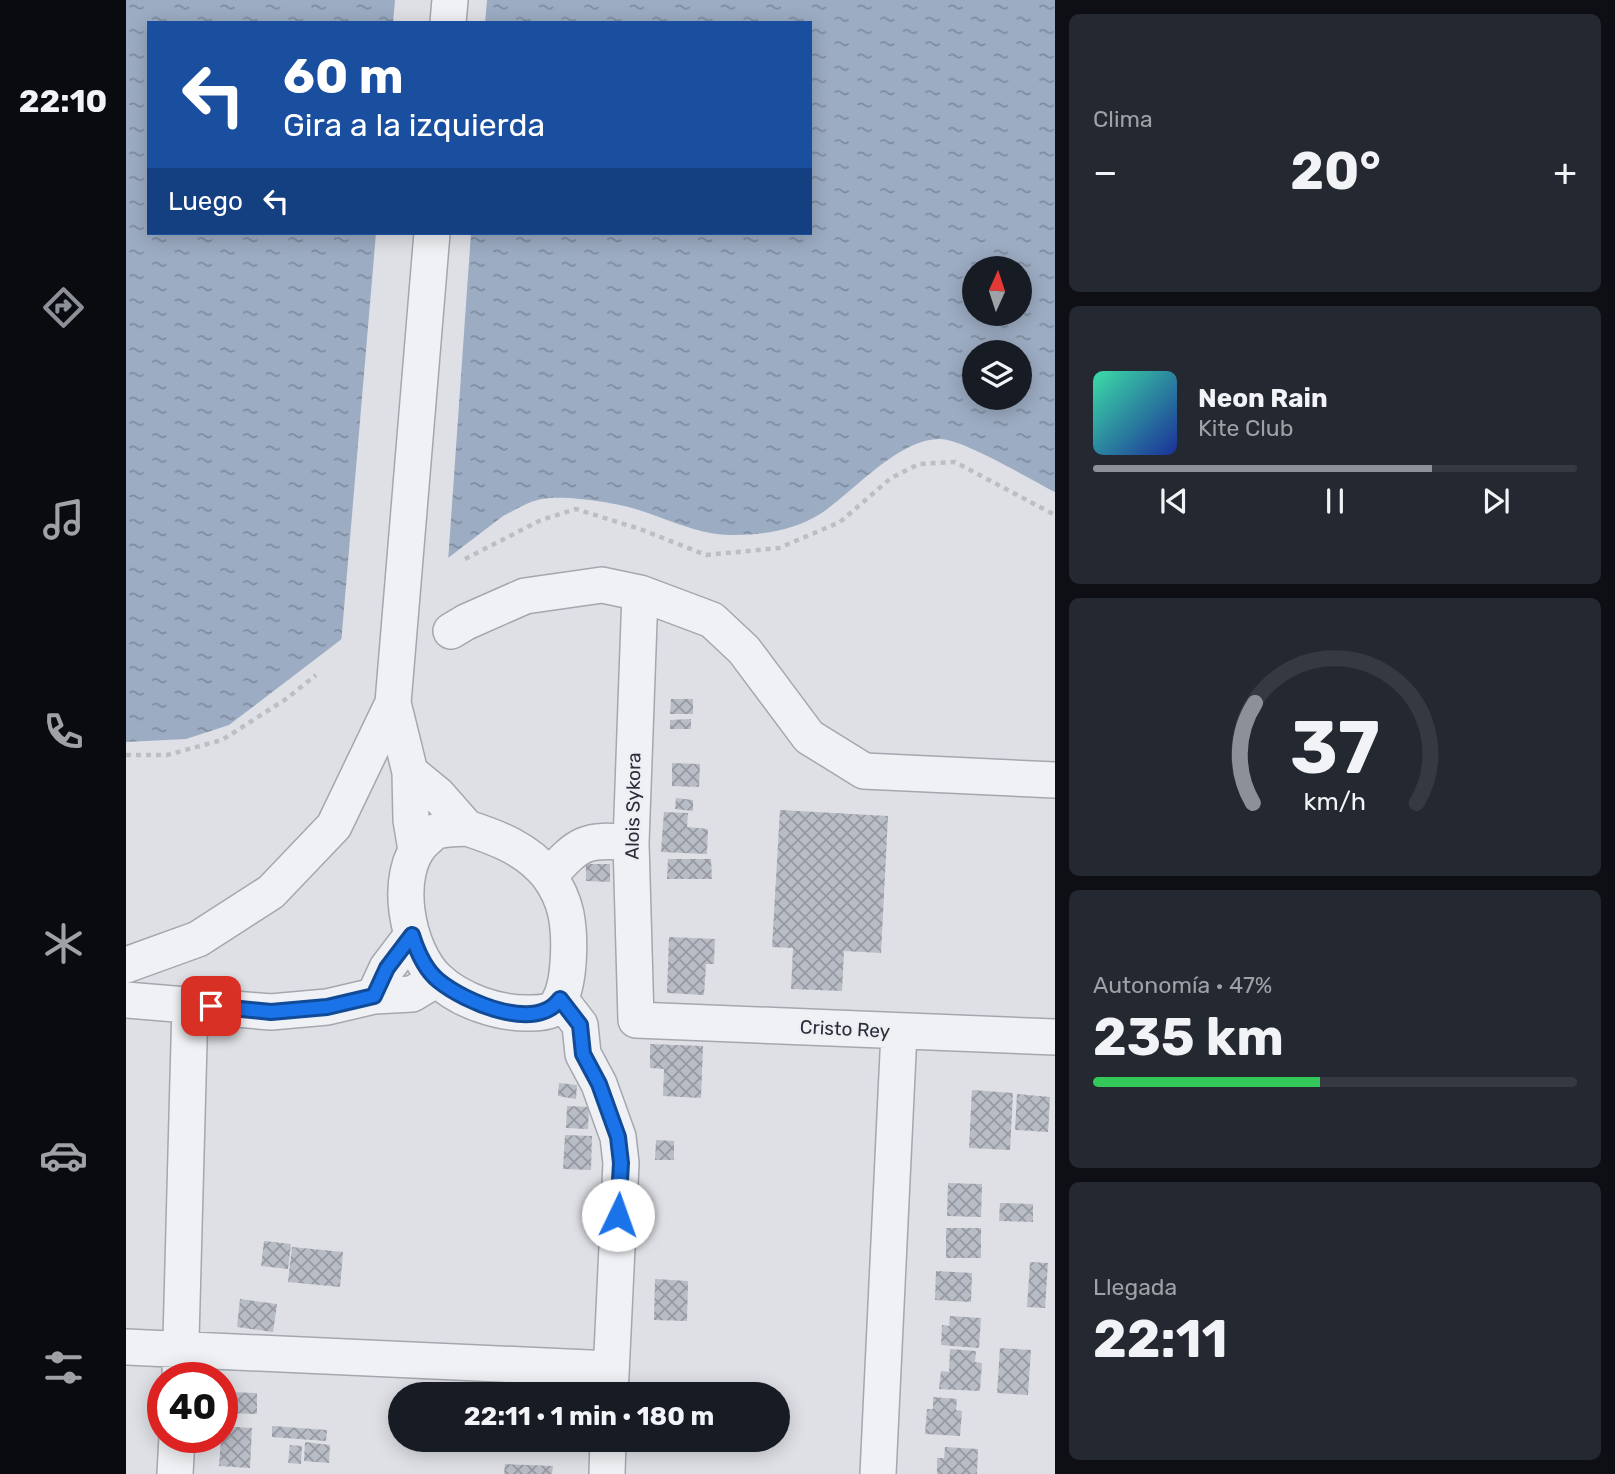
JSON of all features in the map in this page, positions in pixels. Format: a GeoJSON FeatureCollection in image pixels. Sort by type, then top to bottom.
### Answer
{"type":"FeatureCollection","features":[{"type":"Feature","properties":{"kind":"street"},"geometry":{"type":"LineString","coordinates":[[448,21],[450,0]]}},
{"type":"Feature","properties":{"kind":"street"},"geometry":{"type":"LineString","coordinates":[[238,1366],[611,1382],[621,1163],[618,1137],[599,1084],[583,1054],[580,1025],[551,1006],[504,1012],[482,1005],[437,979],[417,952],[406,898],[408,877],[416,850],[411,820],[410,772],[393,703],[432,235]]}},
{"type":"Feature","properties":{"kind":"street"},"geometry":{"type":"LineString","coordinates":[[452,631],[525,596],[602,585],[640,593],[712,620],[744,650],[809,737],[864,771],[1055,780]]}},
{"type":"Feature","properties":{"kind":"street","name":"Alois Sykora"},"geometry":{"type":"LineString","coordinates":[[636,1020],[631,843],[640,593]]}},
{"type":"Feature","properties":{"kind":"street"},"geometry":{"type":"LineString","coordinates":[[126,965],[198,939],[271,892],[334,826],[393,703]]}},
{"type":"Feature","properties":{"kind":"street"},"geometry":{"type":"LineString","coordinates":[[410,772],[438,795],[467,828]]}},
{"type":"Feature","properties":{"kind":"street"},"geometry":{"type":"LineString","coordinates":[[416,850],[434,832],[467,828],[498,838],[520,850],[534,860],[548,876],[561,895],[569,938],[567,971],[551,1006]]}},
{"type":"Feature","properties":{"kind":"street"},"geometry":{"type":"LineString","coordinates":[[548,876],[572,849],[601,839],[631,843]]}},
{"type":"Feature","properties":{"kind":"street"},"geometry":{"type":"LineString","coordinates":[[374,996],[387,968],[412,935]]}},
{"type":"Feature","properties":{"kind":"street"},"geometry":{"type":"LineString","coordinates":[[126,1000],[271,1012],[327,1007],[374,996],[412,995],[437,979]]}},
{"type":"Feature","properties":{"kind":"street"},"geometry":{"type":"LineString","coordinates":[[180,1362],[190,1005]]}},
{"type":"Feature","properties":{"kind":"street","name":"Cristo Rey"},"geometry":{"type":"LineString","coordinates":[[636,1020],[1055,1037]]}},
{"type":"Feature","properties":{"kind":"street"},"geometry":{"type":"LineString","coordinates":[[878,1474],[899,1032]]}},
{"type":"Feature","properties":{"kind":"street"},"geometry":{"type":"LineString","coordinates":[[126,1347],[177,1362]]}},
{"type":"Feature","properties":{"kind":"street"},"geometry":{"type":"LineString","coordinates":[[607,1474],[608,1452]]}},
{"type":"Feature","properties":{"kind":"street"},"geometry":{"type":"LineString","coordinates":[[175,1474],[176,1453]]}},
{"type":"Feature","properties":{"kind":"path"},"geometry":{"type":"LineString","coordinates":[[465,559],[541,520],[576,509],[640,529],[706,555],[779,548],[840,522],[891,478],[919,464],[955,462],[1055,515]]}},
{"type":"Feature","properties":{"kind":"path"},"geometry":{"type":"LineString","coordinates":[[126,755],[167,755],[222,740],[286,699],[316,675]]}},
{"type":"Feature","properties":{"kind":"water"},"geometry":{"type":"Polygon","coordinates":[[[126,0],[1055,0],[1055,492],[980,453],[940,439],[924,441],[892,457],[820,514],[789,528],[767,533],[721,534],[611,504],[563,498],[537,500],[503,516],[229,725],[186,739],[126,742],[126,0]]]}},
{"type":"Feature","properties":{"kind":"pier"},"geometry":{"type":"Polygon","coordinates":[[[395,0],[487,0],[485,21],[393,21],[395,0]]]}},
{"type":"Feature","properties":{"kind":"pier"},"geometry":{"type":"Polygon","coordinates":[[[376,235],[471,235],[448,562],[341,644],[376,235]]]}},
{"type":"Feature","properties":{"kind":"building"},"geometry":{"type":"Polygon","coordinates":[[[671,699],[693,699],[693,714],[670,714],[671,699]]]}},
{"type":"Feature","properties":{"kind":"building"},"geometry":{"type":"Polygon","coordinates":[[[691,719],[691,729],[670,729],[670,720],[691,719]]]}},
{"type":"Feature","properties":{"kind":"building"},"geometry":{"type":"Polygon","coordinates":[[[672,763],[700,764],[699,787],[672,786],[672,763]]]}},
{"type":"Feature","properties":{"kind":"building"},"geometry":{"type":"Polygon","coordinates":[[[676,798],[693,800],[693,811],[675,809],[676,798]]]}},
{"type":"Feature","properties":{"kind":"building"},"geometry":{"type":"Polygon","coordinates":[[[780,810],[888,816],[881,953],[844,951],[842,991],[791,989],[793,948],[772,947],[780,810]]]}},
{"type":"Feature","properties":{"kind":"building"},"geometry":{"type":"Polygon","coordinates":[[[664,812],[688,813],[687,827],[708,829],[707,854],[661,852],[664,812]]]}},
{"type":"Feature","properties":{"kind":"building"},"geometry":{"type":"Polygon","coordinates":[[[668,859],[711,859],[712,879],[667,879],[668,859]]]}},
{"type":"Feature","properties":{"kind":"building"},"geometry":{"type":"Polygon","coordinates":[[[586,864],[610,864],[610,882],[586,881],[586,864]]]}},
{"type":"Feature","properties":{"kind":"building"},"geometry":{"type":"Polygon","coordinates":[[[669,937],[715,939],[714,964],[706,964],[704,995],[667,993],[669,937]]]}},
{"type":"Feature","properties":{"kind":"building"},"geometry":{"type":"Polygon","coordinates":[[[650,1044],[703,1046],[701,1098],[663,1096],[664,1069],[650,1068],[650,1044]]]}},
{"type":"Feature","properties":{"kind":"building"},"geometry":{"type":"Polygon","coordinates":[[[559,1083],[577,1085],[576,1099],[558,1096],[559,1083]]]}},
{"type":"Feature","properties":{"kind":"building"},"geometry":{"type":"Polygon","coordinates":[[[972,1090],[1013,1093],[1010,1150],[969,1148],[972,1090]]]}},
{"type":"Feature","properties":{"kind":"building"},"geometry":{"type":"Polygon","coordinates":[[[1017,1094],[1050,1097],[1048,1132],[1015,1130],[1017,1094]]]}},
{"type":"Feature","properties":{"kind":"building"},"geometry":{"type":"Polygon","coordinates":[[[567,1106],[589,1107],[588,1129],[566,1128],[567,1106]]]}},
{"type":"Feature","properties":{"kind":"building"},"geometry":{"type":"Polygon","coordinates":[[[565,1135],[592,1136],[591,1170],[563,1169],[565,1135]]]}},
{"type":"Feature","properties":{"kind":"building"},"geometry":{"type":"Polygon","coordinates":[[[656,1140],[674,1141],[674,1160],[655,1160],[656,1140]]]}},
{"type":"Feature","properties":{"kind":"building"},"geometry":{"type":"Polygon","coordinates":[[[948,1183],[982,1184],[981,1217],[947,1216],[948,1183]]]}},
{"type":"Feature","properties":{"kind":"building"},"geometry":{"type":"Polygon","coordinates":[[[1000,1203],[1033,1204],[1033,1222],[999,1221],[1000,1203]]]}},
{"type":"Feature","properties":{"kind":"building"},"geometry":{"type":"Polygon","coordinates":[[[946,1228],[981,1228],[981,1258],[946,1258],[946,1228]]]}},
{"type":"Feature","properties":{"kind":"building"},"geometry":{"type":"Polygon","coordinates":[[[264,1241],[291,1244],[288,1269],[261,1266],[264,1241]]]}},
{"type":"Feature","properties":{"kind":"building"},"geometry":{"type":"Polygon","coordinates":[[[292,1247],[343,1252],[340,1287],[288,1282],[292,1247]]]}},
{"type":"Feature","properties":{"kind":"building"},"geometry":{"type":"Polygon","coordinates":[[[1030,1262],[1048,1263],[1045,1308],[1027,1307],[1030,1262]]]}},
{"type":"Feature","properties":{"kind":"building"},"geometry":{"type":"Polygon","coordinates":[[[936,1271],[972,1273],[971,1302],[935,1300],[936,1271]]]}},
{"type":"Feature","properties":{"kind":"building"},"geometry":{"type":"Polygon","coordinates":[[[655,1279],[688,1281],[687,1321],[654,1320],[655,1279]]]}},
{"type":"Feature","properties":{"kind":"building"},"geometry":{"type":"Polygon","coordinates":[[[240,1299],[277,1304],[273,1332],[237,1327],[240,1299]]]}},
{"type":"Feature","properties":{"kind":"building"},"geometry":{"type":"Polygon","coordinates":[[[950,1316],[981,1318],[979,1348],[941,1345],[942,1325],[949,1326],[950,1316]]]}},
{"type":"Feature","properties":{"kind":"building"},"geometry":{"type":"Polygon","coordinates":[[[1000,1348],[1031,1350],[1028,1395],[997,1393],[1000,1348]]]}},
{"type":"Feature","properties":{"kind":"building"},"geometry":{"type":"Polygon","coordinates":[[[950,1349],[976,1351],[975,1362],[982,1363],[980,1391],[939,1389],[941,1371],[949,1372],[950,1349]]]}},
{"type":"Feature","properties":{"kind":"building"},"geometry":{"type":"Polygon","coordinates":[[[238,1392],[257,1393],[257,1414],[238,1413],[238,1392]]]}},
{"type":"Feature","properties":{"kind":"building"},"geometry":{"type":"Polygon","coordinates":[[[933,1397],[957,1399],[956,1410],[962,1411],[960,1436],[925,1434],[927,1409],[933,1409],[933,1397]]]}},
{"type":"Feature","properties":{"kind":"building"},"geometry":{"type":"Polygon","coordinates":[[[272,1426],[327,1430],[326,1441],[272,1437],[272,1426]]]}},
{"type":"Feature","properties":{"kind":"building"},"geometry":{"type":"Polygon","coordinates":[[[238,1427],[252,1428],[250,1468],[219,1466],[220,1453],[238,1453],[238,1427]]]}},
{"type":"Feature","properties":{"kind":"building"},"geometry":{"type":"Polygon","coordinates":[[[305,1442],[330,1445],[329,1463],[304,1461],[305,1442]]]}},
{"type":"Feature","properties":{"kind":"building"},"geometry":{"type":"Polygon","coordinates":[[[290,1445],[302,1446],[301,1464],[288,1463],[290,1445]]]}},
{"type":"Feature","properties":{"kind":"building"},"geometry":{"type":"Polygon","coordinates":[[[945,1447],[978,1449],[977,1474],[937,1474],[937,1458],[944,1458],[945,1447]]]}},
{"type":"Feature","properties":{"kind":"building"},"geometry":{"type":"Polygon","coordinates":[[[505,1464],[553,1466],[552,1474],[504,1474],[505,1464]]]}},
{"type":"Feature","properties":{"kind":"route"},"geometry":{"type":"LineString","coordinates":[[211,1006],[271,1012],[327,1007],[374,996],[387,968],[412,935],[417,952],[437,979],[468,999],[504,1012],[523,1014],[542,1013],[553,1009],[560,999],[580,1025],[583,1054],[599,1084],[618,1137],[621,1163],[618,1215]]}}]}
